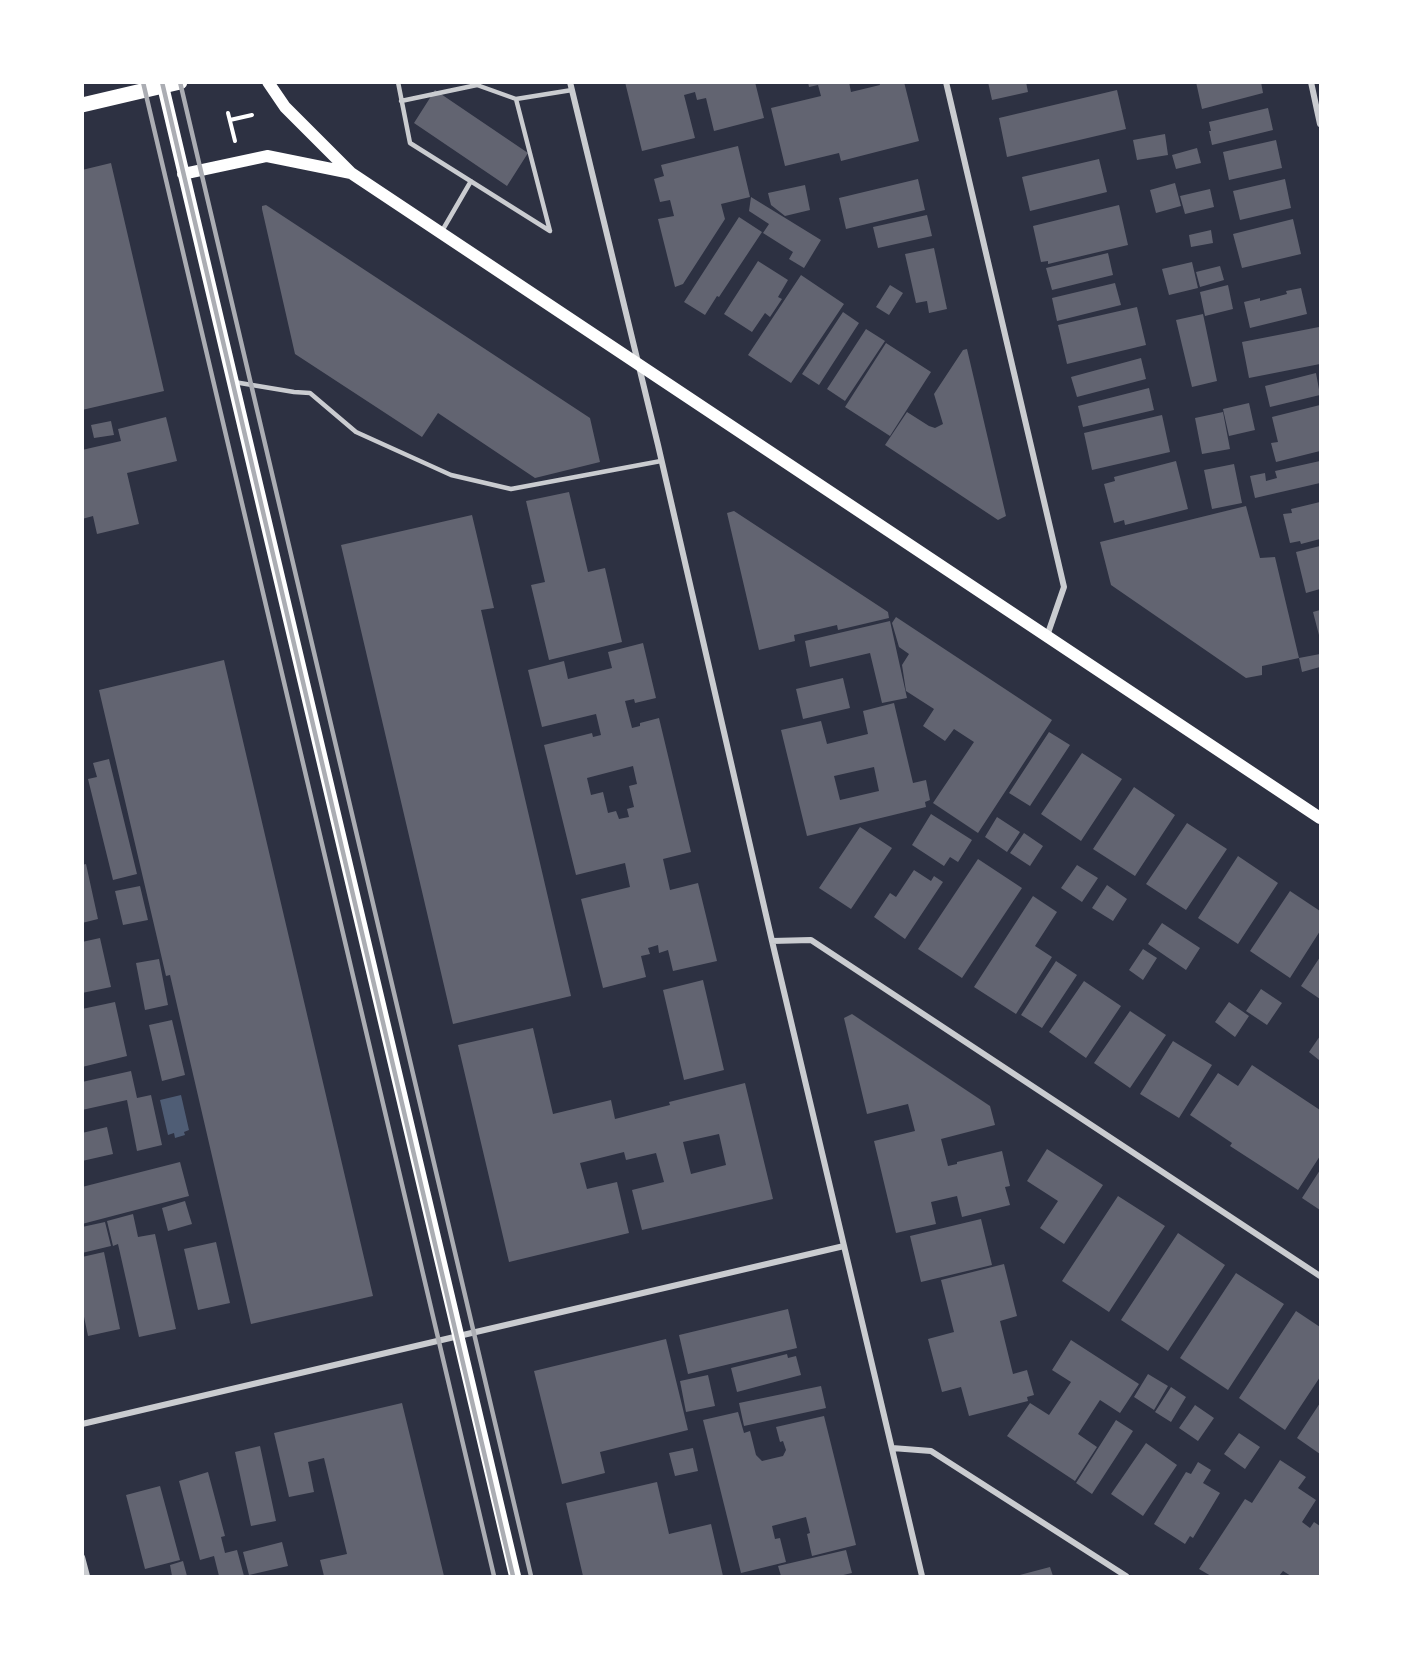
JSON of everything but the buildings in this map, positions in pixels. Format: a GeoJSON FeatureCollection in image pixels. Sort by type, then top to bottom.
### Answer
{"type":"FeatureCollection","features":[{"type":"Feature","properties":{"kind":"main road"},"geometry":{"type":"LineString","coordinates":[[82,105],[180,82]]}},
{"type":"Feature","properties":{"kind":"main road"},"geometry":{"type":"LineString","coordinates":[[268,82],[285,107],[351,173],[1320,818]]}},
{"type":"Feature","properties":{"kind":"main road"},"geometry":{"type":"LineString","coordinates":[[162,85],[515,1576]]}},
{"type":"Feature","properties":{"kind":"main road"},"geometry":{"type":"LineString","coordinates":[[183,174],[267,156],[351,173]]}},
{"type":"Feature","properties":{"kind":"street"},"geometry":{"type":"LineString","coordinates":[[570,82],[639,364],[922,1576]]}},
{"type":"Feature","properties":{"kind":"street"},"geometry":{"type":"LineString","coordinates":[[946,82],[1064,587],[1047,636]]}},
{"type":"Feature","properties":{"kind":"street"},"geometry":{"type":"LineString","coordinates":[[1311,82],[1320,124]]}},
{"type":"Feature","properties":{"kind":"street"},"geometry":{"type":"LineString","coordinates":[[772,941],[811,940],[1320,1276]]}},
{"type":"Feature","properties":{"kind":"street"},"geometry":{"type":"LineString","coordinates":[[82,1424],[844,1246]]}},
{"type":"Feature","properties":{"kind":"street"},"geometry":{"type":"LineString","coordinates":[[892,1448],[931,1451],[1126,1576]]}},
{"type":"Feature","properties":{"kind":"street"},"geometry":{"type":"LineString","coordinates":[[82,1557],[87,1576]]}},
{"type":"Feature","properties":{"kind":"lane"},"geometry":{"type":"LineString","coordinates":[[398,82],[410,144],[550,231],[516,99]]}},
{"type":"Feature","properties":{"kind":"lane"},"geometry":{"type":"LineString","coordinates":[[401,101],[477,84],[516,99],[572,90]]}},
{"type":"Feature","properties":{"kind":"lane"},"geometry":{"type":"LineString","coordinates":[[441,233],[471,181]]}},
{"type":"Feature","properties":{"kind":"lane"},"geometry":{"type":"LineString","coordinates":[[232,381],[310,393],[356,432],[451,475],[511,489],[661,460]]}},
{"type":"Feature","properties":{"kind":"path"},"geometry":{"type":"LineString","coordinates":[[228,113],[236,145]]}},
{"type":"Feature","properties":{"kind":"path"},"geometry":{"type":"LineString","coordinates":[[230,120],[252,115]]}},
{"type":"Feature","properties":{"kind":"water"},"geometry":{"type":"Polygon","coordinates":[[[181,1095],[189,1130],[184,1132],[185,1135],[175,1138],[174,1133],[168,1135],[160,1100],[181,1095]]]}},
{"type":"Feature","properties":{"kind":"railway"},"geometry":{"type":"LineString","coordinates":[[143,82],[494,1576]]}},
{"type":"Feature","properties":{"kind":"railway"},"geometry":{"type":"LineString","coordinates":[[162,82],[513,1576]]}},
{"type":"Feature","properties":{"kind":"railway"},"geometry":{"type":"LineString","coordinates":[[180,82],[531,1576]]}}]}
